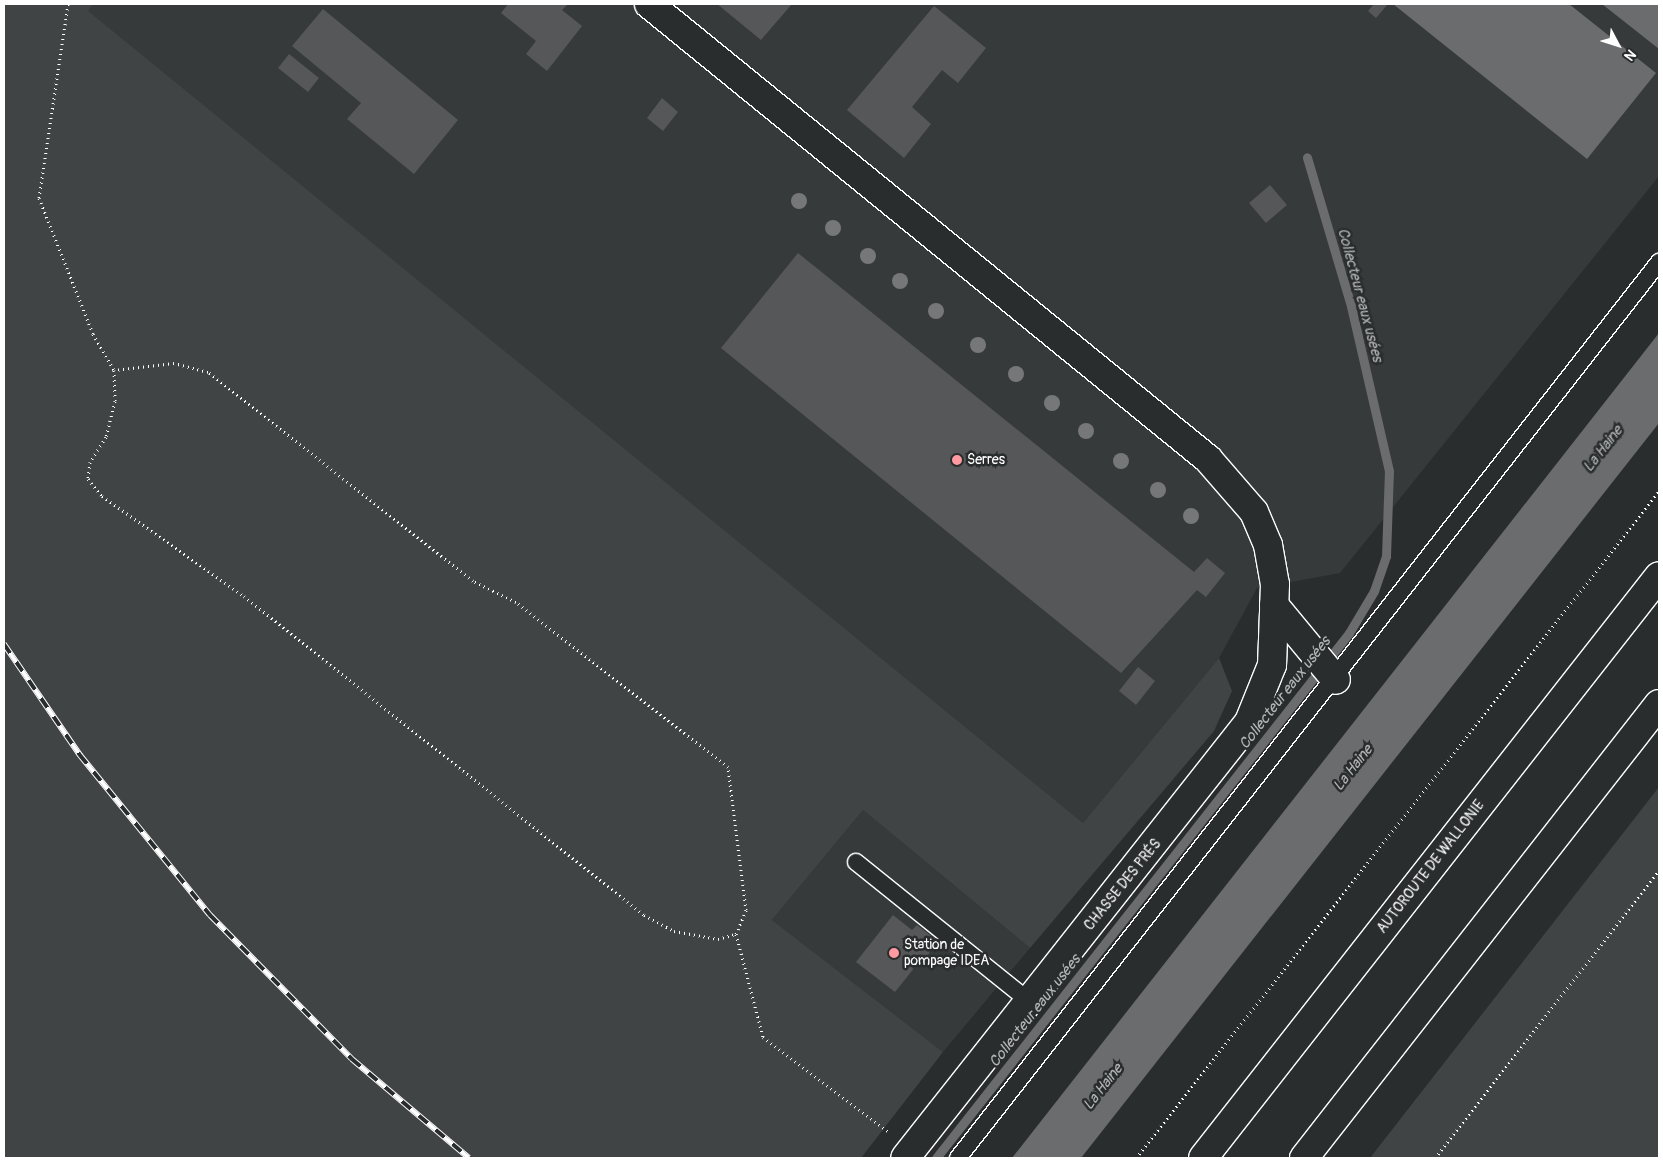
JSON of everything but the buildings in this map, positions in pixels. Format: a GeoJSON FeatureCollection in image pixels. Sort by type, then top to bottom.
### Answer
{"type":"FeatureCollection","features":[{"type":"Feature","properties":{"kind":"main road","name":"CHASSE DES PRÉS"},"geometry":{"type":"LineString","coordinates":[[649,4],[1208,459],[1254,512],[1268,545],[1275,594],[1272,665],[1249,722],[909,1154]]}},
{"type":"Feature","properties":{"kind":"main road","name":"AUTOROUTE DE WALLONIE"},"geometry":{"type":"LineString","coordinates":[[1203,1158],[1659,576]]}},
{"type":"Feature","properties":{"kind":"main road"},"geometry":{"type":"LineString","coordinates":[[1275,594],[1336,680]]}},
{"type":"Feature","properties":{"kind":"main road"},"geometry":{"type":"LineString","coordinates":[[1304,1158],[1659,704]]}},
{"type":"Feature","properties":{"kind":"lane"},"geometry":{"type":"LineString","coordinates":[[958,1158],[1336,680],[1659,262]]}},
{"type":"Feature","properties":{"kind":"lane"},"geometry":{"type":"LineString","coordinates":[[856,862],[1030,1002]]}},
{"type":"Feature","properties":{"kind":"path"},"geometry":{"type":"LineString","coordinates":[[68,4],[39,198],[93,334],[114,370],[115,401],[106,437],[90,462],[88,479],[102,496],[244,596],[644,916],[674,931],[718,939],[736,934]]}},
{"type":"Feature","properties":{"kind":"path"},"geometry":{"type":"LineString","coordinates":[[114,370],[174,363],[208,372],[473,581],[516,602],[728,767],[746,910],[736,934],[764,1037],[909,1154]]}},
{"type":"Feature","properties":{"kind":"path"},"geometry":{"type":"LineString","coordinates":[[1136,1158],[1659,491]]}},
{"type":"Feature","properties":{"kind":"path"},"geometry":{"type":"LineString","coordinates":[[1435,1158],[1659,870]]}},
{"type":"Feature","properties":{"kind":"shaded area"},"geometry":{"type":"Polygon","coordinates":[[[4,4],[93,4],[88,11],[1083,823],[1219,658],[1232,691],[1214,731],[1030,948],[863,810],[772,920],[943,1052],[861,1158],[4,1158],[4,4]]]}},
{"type":"Feature","properties":{"kind":"shaded area"},"geometry":{"type":"Polygon","coordinates":[[[93,4],[1659,4],[1659,176],[1340,573],[1257,588],[1219,658],[1083,823],[87,11],[93,4]]]}},
{"type":"Feature","properties":{"kind":"shaded area"},"geometry":{"type":"Polygon","coordinates":[[[1659,787],[1659,1158],[1370,1158],[1659,787]]]}},
{"type":"Feature","properties":{"kind":"shaded area"},"geometry":{"type":"Polygon","coordinates":[[[863,810],[1030,948],[943,1052],[772,920],[863,810]]]}},
{"type":"Feature","properties":{"kind":"water"},"geometry":{"type":"Polygon","coordinates":[[[1393,4],[1569,4],[1656,73],[1587,159],[1393,4]]]}},
{"type":"Feature","properties":{"kind":"water"},"geometry":{"type":"Polygon","coordinates":[[[1602,4],[1659,4],[1659,49],[1602,4]]]}},
{"type":"Feature","properties":{"kind":"water","name":"La Haine"},"geometry":{"type":"Polygon","coordinates":[[[1659,333],[1659,423],[1081,1158],[1012,1158],[1659,333]]]}},
{"type":"Feature","properties":{"kind":"waterway","name":"Collecteur eaux usées"},"geometry":{"type":"LineString","coordinates":[[936,1158],[1349,633],[1374,591],[1386,556],[1389,471],[1351,306],[1307,157]]}},
{"type":"Feature","properties":{"kind":"railway"},"geometry":{"type":"LineString","coordinates":[[4,644],[80,755],[210,915],[352,1059],[469,1158]]}},
{"type":"Feature","properties":{"kind":"place","name":"Serres"},"geometry":{"type":"Point","coordinates":[957,460]}},
{"type":"Feature","properties":{"kind":"place","name":"Station de pompage IDEA"},"geometry":{"type":"Point","coordinates":[894,953]}}]}
